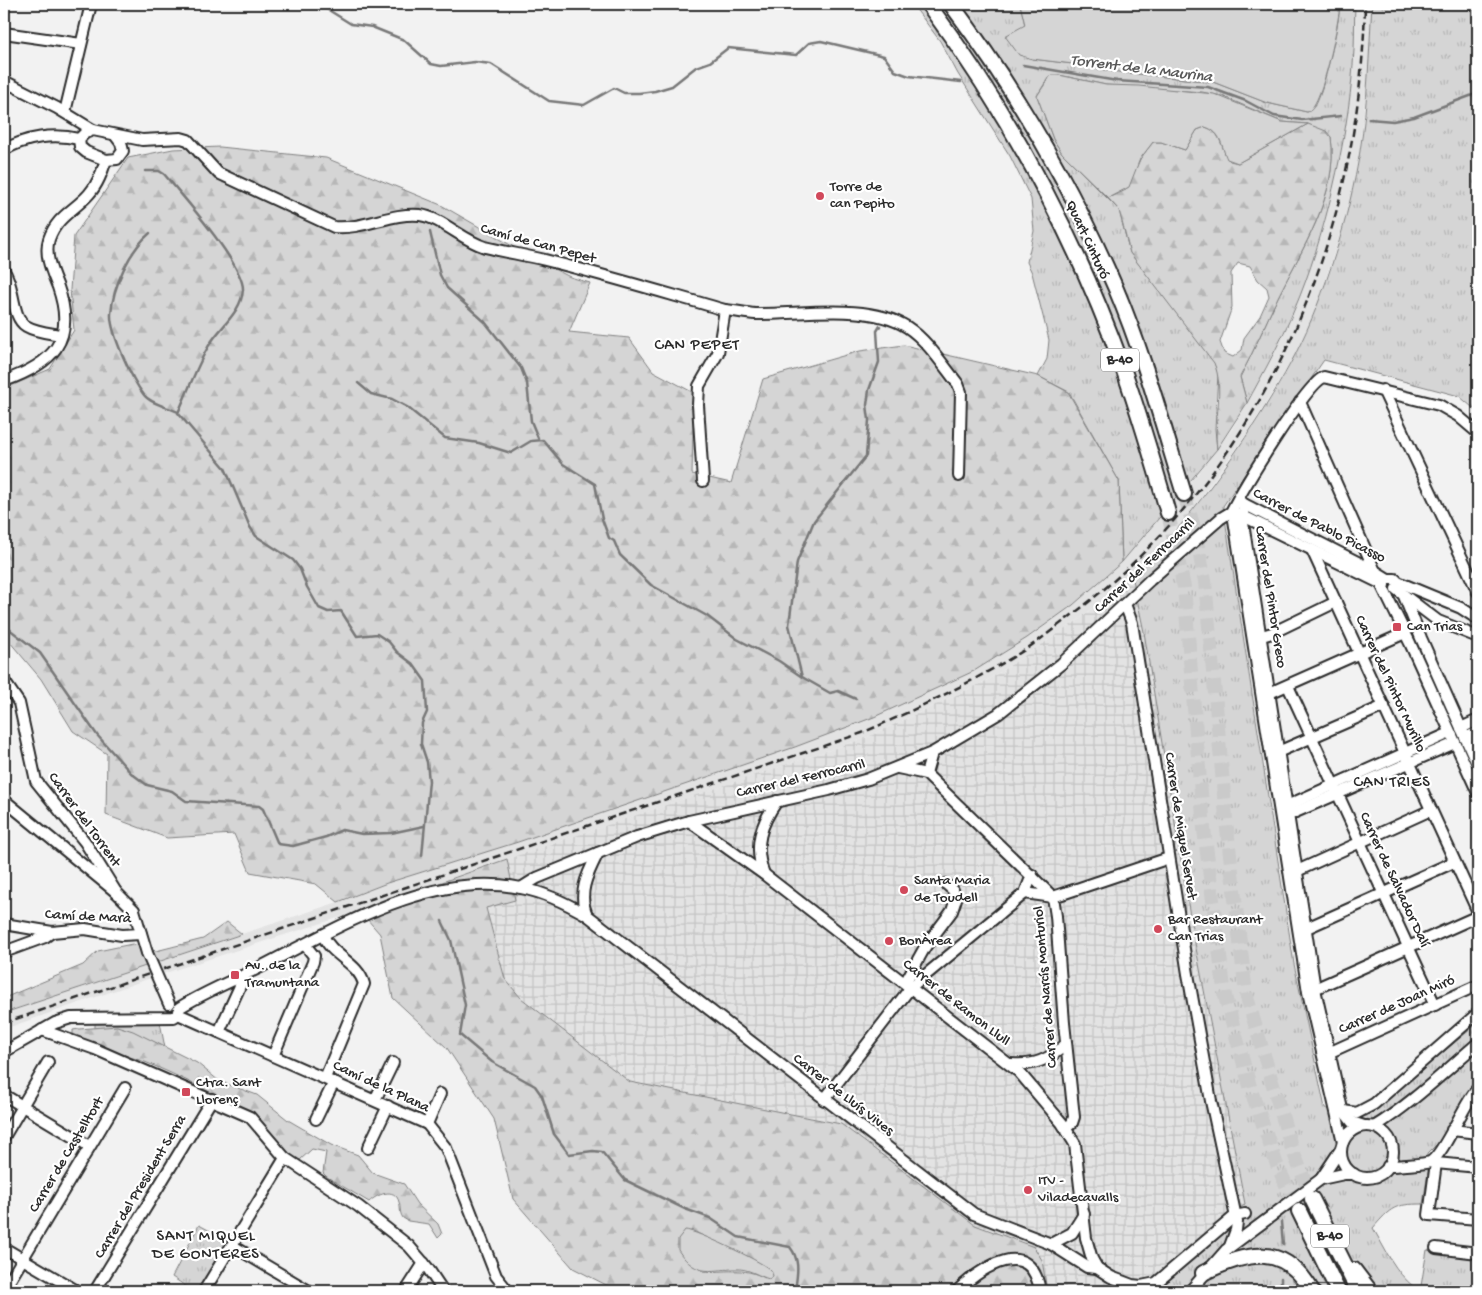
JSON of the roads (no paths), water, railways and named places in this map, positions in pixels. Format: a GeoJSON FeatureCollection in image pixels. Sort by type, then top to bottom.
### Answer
{"type":"FeatureCollection","features":[{"type":"Feature","properties":{"kind":"highway","name":"Quart Cinturó"},"geometry":{"type":"LineString","coordinates":[[928,4],[989,90],[1024,149],[1056,212],[1095,297],[1123,368],[1168,513]]}},
{"type":"Feature","properties":{"kind":"highway","name":"Quart Cinturó"},"geometry":{"type":"LineString","coordinates":[[951,4],[986,54],[1034,131],[1078,210],[1098,251],[1140,353],[1184,494]]}},
{"type":"Feature","properties":{"kind":"highway","name":"B-40"},"geometry":{"type":"LineString","coordinates":[[1312,1199],[1358,1291]]}},
{"type":"Feature","properties":{"kind":"highway","name":"B-40"},"geometry":{"type":"LineString","coordinates":[[1298,1211],[1338,1291]]}},
{"type":"Feature","properties":{"kind":"highway"},"geometry":{"type":"LineString","coordinates":[[1311,1237],[1317,1265],[1329,1291]]}},
{"type":"Feature","properties":{"kind":"highway"},"geometry":{"type":"LineString","coordinates":[[1339,1254],[1370,1291]]}},
{"type":"Feature","properties":{"kind":"highway"},"geometry":{"type":"LineString","coordinates":[[1203,1273],[1247,1255],[1264,1255],[1288,1265],[1308,1284],[1312,1291]]}},
{"type":"Feature","properties":{"kind":"highway"},"geometry":{"type":"LineString","coordinates":[[1349,1273],[1365,1291]]}},
{"type":"Feature","properties":{"kind":"street"},"geometry":{"type":"LineString","coordinates":[[65,112],[91,4]]}},
{"type":"Feature","properties":{"kind":"street"},"geometry":{"type":"LineString","coordinates":[[4,33],[81,44]]}},
{"type":"Feature","properties":{"kind":"street"},"geometry":{"type":"LineString","coordinates":[[4,81],[65,112],[93,130],[114,135],[121,143],[123,151],[117,159],[106,160],[86,152],[80,147],[80,122]]}},
{"type":"Feature","properties":{"kind":"street"},"geometry":{"type":"LineString","coordinates":[[4,150],[25,140],[36,138],[67,136],[81,138],[93,130]]}},
{"type":"Feature","properties":{"kind":"street","name":"Camí de Can Pepet"},"geometry":{"type":"LineString","coordinates":[[114,135],[142,140],[181,138],[188,140],[218,173],[329,225],[352,226],[389,218],[420,215],[434,218],[466,240],[483,246],[546,260],[725,310],[756,314],[786,312],[873,314],[906,327],[921,339],[958,384],[961,392],[959,476]]}},
{"type":"Feature","properties":{"kind":"street","name":"Camí de Can Pepet"},"geometry":{"type":"LineString","coordinates":[[123,151],[129,145],[142,140]]}},
{"type":"Feature","properties":{"kind":"street"},"geometry":{"type":"LineString","coordinates":[[4,381],[35,369],[46,362],[54,352],[61,335],[64,318],[59,290],[49,264],[48,241],[56,223],[88,194],[101,176],[106,160]]}},
{"type":"Feature","properties":{"kind":"street"},"geometry":{"type":"LineString","coordinates":[[4,271],[12,287],[17,316],[25,325],[61,335]]}},
{"type":"Feature","properties":{"kind":"street"},"geometry":{"type":"LineString","coordinates":[[703,481],[698,405],[699,386],[718,353],[725,310]]}},
{"type":"Feature","properties":{"kind":"street"},"geometry":{"type":"LineString","coordinates":[[1236,513],[1240,500],[1300,402],[1314,384],[1324,377],[1383,390],[1448,409],[1478,433]]}},
{"type":"Feature","properties":{"kind":"street"},"geometry":{"type":"LineString","coordinates":[[1383,390],[1478,592]]}},
{"type":"Feature","properties":{"kind":"street"},"geometry":{"type":"LineString","coordinates":[[1300,402],[1376,571]]}},
{"type":"Feature","properties":{"kind":"street","name":"Carrer de Pablo Picasso"},"geometry":{"type":"LineString","coordinates":[[1240,500],[1376,571],[1391,587],[1438,620]]}},
{"type":"Feature","properties":{"kind":"street","name":"Carrer de Pablo Picasso"},"geometry":{"type":"LineString","coordinates":[[1236,513],[1391,587],[1461,608],[1478,618]]}},
{"type":"Feature","properties":{"kind":"street","name":"Carrer del Ferrocarril"},"geometry":{"type":"LineString","coordinates":[[521,888],[537,878],[637,837],[709,816],[829,790],[898,768],[932,752],[998,714],[1061,664],[1150,580],[1221,518],[1236,513]]}},
{"type":"Feature","properties":{"kind":"street","name":"Carrer del Pintor Greco"},"geometry":{"type":"LineString","coordinates":[[1236,513],[1234,520],[1256,637],[1311,991],[1342,1146]]}},
{"type":"Feature","properties":{"kind":"street","name":"Carrer del Pintor Murillo"},"geometry":{"type":"LineString","coordinates":[[1312,550],[1478,912]]}},
{"type":"Feature","properties":{"kind":"street"},"geometry":{"type":"LineString","coordinates":[[1391,587],[1408,610],[1478,766]]}},
{"type":"Feature","properties":{"kind":"street"},"geometry":{"type":"LineString","coordinates":[[1391,587],[1405,633],[1478,793]]}},
{"type":"Feature","properties":{"kind":"street"},"geometry":{"type":"LineString","coordinates":[[1256,637],[1272,633],[1336,602]]}},
{"type":"Feature","properties":{"kind":"street","name":"Carrer de Miquel Servet"},"geometry":{"type":"LineString","coordinates":[[1125,604],[1132,623],[1169,858],[1211,1101],[1232,1201],[1240,1215],[1230,1246]]}},
{"type":"Feature","properties":{"kind":"street","name":"Carrer de Pablo Picasso"},"geometry":{"type":"LineString","coordinates":[[1408,610],[1478,637]]}},
{"type":"Feature","properties":{"kind":"street"},"geometry":{"type":"LineString","coordinates":[[1265,695],[1405,633]]}},
{"type":"Feature","properties":{"kind":"street","name":"Carrer del Torrent"},"geometry":{"type":"LineString","coordinates":[[4,681],[19,703],[36,781],[86,842],[116,892]]}},
{"type":"Feature","properties":{"kind":"street","name":"Carrer de Salvador Dalí"},"geometry":{"type":"LineString","coordinates":[[1288,686],[1435,1005]]}},
{"type":"Feature","properties":{"kind":"street","name":"Carrer del Pintor Greco"},"geometry":{"type":"LineString","coordinates":[[1265,695],[1278,752],[1284,812],[1297,872],[1302,931]]}},
{"type":"Feature","properties":{"kind":"street"},"geometry":{"type":"LineString","coordinates":[[1278,752],[1384,706]]}},
{"type":"Feature","properties":{"kind":"street"},"geometry":{"type":"LineString","coordinates":[[1461,728],[1478,720]]}},
{"type":"Feature","properties":{"kind":"street"},"geometry":{"type":"LineString","coordinates":[[1466,738],[1478,732]]}},
{"type":"Feature","properties":{"kind":"street"},"geometry":{"type":"LineString","coordinates":[[1284,812],[1333,784],[1450,733]]}},
{"type":"Feature","properties":{"kind":"street"},"geometry":{"type":"LineString","coordinates":[[1284,812],[1338,796],[1455,743]]}},
{"type":"Feature","properties":{"kind":"street"},"geometry":{"type":"LineString","coordinates":[[898,768],[926,774],[932,752]]}},
{"type":"Feature","properties":{"kind":"street","name":"Carrer de Narcís Monturiol"},"geometry":{"type":"LineString","coordinates":[[926,774],[1032,875],[1052,897],[1056,916],[1074,1117],[1072,1123],[1066,1128]]}},
{"type":"Feature","properties":{"kind":"street"},"geometry":{"type":"LineString","coordinates":[[4,800],[116,892],[134,910],[147,954],[172,1010]]}},
{"type":"Feature","properties":{"kind":"street"},"geometry":{"type":"LineString","coordinates":[[765,875],[760,863],[760,836],[764,820],[777,801]]}},
{"type":"Feature","properties":{"kind":"street"},"geometry":{"type":"LineString","coordinates":[[1297,872],[1432,810]]}},
{"type":"Feature","properties":{"kind":"street"},"geometry":{"type":"LineString","coordinates":[[708,833],[704,824],[709,816]]}},
{"type":"Feature","properties":{"kind":"street","name":"Carrer de Ramon Llull"},"geometry":{"type":"LineString","coordinates":[[689,821],[765,875],[1010,1064],[1032,1086],[1066,1128]]}},
{"type":"Feature","properties":{"kind":"street"},"geometry":{"type":"LineString","coordinates":[[587,915],[583,907],[585,881],[598,853]]}},
{"type":"Feature","properties":{"kind":"street"},"geometry":{"type":"LineString","coordinates":[[1026,892],[1052,897],[1169,858]]}},
{"type":"Feature","properties":{"kind":"street"},"geometry":{"type":"LineString","coordinates":[[1302,931],[1454,862]]}},
{"type":"Feature","properties":{"kind":"street"},"geometry":{"type":"LineString","coordinates":[[908,985],[1026,892],[1032,875]]}},
{"type":"Feature","properties":{"kind":"street","name":"Carrer de Lluís Vives"},"geometry":{"type":"LineString","coordinates":[[4,1052],[42,1030],[71,1018],[143,1016],[172,1010],[386,906],[428,893],[479,884],[521,888],[570,906],[587,915],[974,1214],[1051,1244],[1087,1267],[1097,1268],[1110,1277],[1132,1285],[1141,1286],[1156,1283],[1240,1215]]}},
{"type":"Feature","properties":{"kind":"street"},"geometry":{"type":"LineString","coordinates":[[824,1100],[908,985],[925,947],[952,911],[956,898],[954,890],[946,884]]}},
{"type":"Feature","properties":{"kind":"street"},"geometry":{"type":"LineString","coordinates":[[1311,991],[1478,916]]}},
{"type":"Feature","properties":{"kind":"street","name":"Camí de Marà"},"geometry":{"type":"LineString","coordinates":[[4,924],[52,932],[85,929],[122,935],[141,934]]}},
{"type":"Feature","properties":{"kind":"street"},"geometry":{"type":"LineString","coordinates":[[4,952],[45,938],[52,932]]}},
{"type":"Feature","properties":{"kind":"street"},"geometry":{"type":"LineString","coordinates":[[316,1120],[364,984],[358,971],[327,946],[323,935]]}},
{"type":"Feature","properties":{"kind":"street"},"geometry":{"type":"LineString","coordinates":[[305,944],[314,956]]}},
{"type":"Feature","properties":{"kind":"street"},"geometry":{"type":"LineString","coordinates":[[273,1056],[314,956],[327,946]]}},
{"type":"Feature","properties":{"kind":"street"},"geometry":{"type":"LineString","coordinates":[[219,1032],[245,975]]}},
{"type":"Feature","properties":{"kind":"street","name":"Carrer de Joan Miró"},"geometry":{"type":"LineString","coordinates":[[1325,1054],[1478,986]]}},
{"type":"Feature","properties":{"kind":"street"},"geometry":{"type":"LineString","coordinates":[[219,987],[230,990],[234,999]]}},
{"type":"Feature","properties":{"kind":"street","name":"Camí de la Plana"},"geometry":{"type":"LineString","coordinates":[[172,1010],[427,1124],[446,1148],[496,1276],[508,1291]]}},
{"type":"Feature","properties":{"kind":"street"},"geometry":{"type":"LineString","coordinates":[[1343,1111],[1357,1113],[1374,1104],[1478,1013]]}},
{"type":"Feature","properties":{"kind":"street"},"geometry":{"type":"LineString","coordinates":[[42,1030],[78,1042],[212,1099],[250,1118],[285,1158],[388,1228],[424,1263],[443,1291]]}},
{"type":"Feature","properties":{"kind":"street"},"geometry":{"type":"LineString","coordinates":[[1190,1291],[1203,1273],[1230,1246],[1320,1179],[1352,1131],[1369,1127],[1397,1114],[1414,1096],[1478,1043]]}},
{"type":"Feature","properties":{"kind":"street","name":"Carrer de Ramon Llull"},"geometry":{"type":"LineString","coordinates":[[1010,1064],[1022,1065],[1046,1060],[1066,1044]]}},
{"type":"Feature","properties":{"kind":"street","name":"Carrer del Pintor Greco"},"geometry":{"type":"LineString","coordinates":[[1325,1054],[1343,1111]]}},
{"type":"Feature","properties":{"kind":"street"},"geometry":{"type":"LineString","coordinates":[[4,1137],[48,1062]]}},
{"type":"Feature","properties":{"kind":"street"},"geometry":{"type":"LineString","coordinates":[[375,1100],[392,1063]]}},
{"type":"Feature","properties":{"kind":"street","name":"Carrer de Castelltort"},"geometry":{"type":"LineString","coordinates":[[4,1290],[125,1088]]}},
{"type":"Feature","properties":{"kind":"street"},"geometry":{"type":"LineString","coordinates":[[1478,1088],[1463,1108],[1435,1161],[1429,1215],[1478,1219]]}},
{"type":"Feature","properties":{"kind":"street"},"geometry":{"type":"LineString","coordinates":[[4,1094],[89,1146]]}},
{"type":"Feature","properties":{"kind":"street"},"geometry":{"type":"LineString","coordinates":[[427,1124],[440,1094]]}},
{"type":"Feature","properties":{"kind":"street","name":"Carrer del President Serra"},"geometry":{"type":"LineString","coordinates":[[95,1291],[212,1099]]}},
{"type":"Feature","properties":{"kind":"street"},"geometry":{"type":"LineString","coordinates":[[368,1148],[388,1106]]}},
{"type":"Feature","properties":{"kind":"street"},"geometry":{"type":"LineString","coordinates":[[1343,1111],[1352,1122],[1383,1132],[1397,1153],[1412,1162]]}},
{"type":"Feature","properties":{"kind":"street"},"geometry":{"type":"LineString","coordinates":[[1320,1179],[1344,1174],[1354,1174],[1365,1178],[1373,1177],[1383,1172],[1392,1156],[1391,1143],[1397,1114]]}},
{"type":"Feature","properties":{"kind":"street"},"geometry":{"type":"LineString","coordinates":[[1066,1128],[1075,1144],[1089,1249],[1097,1268]]}},
{"type":"Feature","properties":{"kind":"street"},"geometry":{"type":"LineString","coordinates":[[1452,1130],[1478,1133]]}},
{"type":"Feature","properties":{"kind":"street"},"geometry":{"type":"LineString","coordinates":[[1342,1146],[1345,1165],[1354,1174]]}},
{"type":"Feature","properties":{"kind":"street"},"geometry":{"type":"LineString","coordinates":[[204,1291],[285,1158]]}},
{"type":"Feature","properties":{"kind":"street"},"geometry":{"type":"LineString","coordinates":[[1388,1166],[1412,1162],[1423,1164],[1435,1161],[1478,1166]]}},
{"type":"Feature","properties":{"kind":"street"},"geometry":{"type":"LineString","coordinates":[[1051,1244],[1072,1233],[1084,1214]]}},
{"type":"Feature","properties":{"kind":"street"},"geometry":{"type":"LineString","coordinates":[[1240,1215],[1252,1217],[1271,1215]]}},
{"type":"Feature","properties":{"kind":"street"},"geometry":{"type":"LineString","coordinates":[[233,1246],[309,1291]]}},
{"type":"Feature","properties":{"kind":"street"},"geometry":{"type":"LineString","coordinates":[[4,1248],[77,1291]]}},
{"type":"Feature","properties":{"kind":"street"},"geometry":{"type":"LineString","coordinates":[[1436,1248],[1478,1252]]}},
{"type":"Feature","properties":{"kind":"street"},"geometry":{"type":"LineString","coordinates":[[957,1291],[983,1269],[1017,1260],[1025,1262],[1036,1271],[1040,1291]]}},
{"type":"Feature","properties":{"kind":"street"},"geometry":{"type":"LineString","coordinates":[[406,1291],[424,1263]]}},
{"type":"Feature","properties":{"kind":"waterway","name":"Torrent de la Maurina"},"geometry":{"type":"LineString","coordinates":[[319,4],[351,24],[372,27],[404,40],[431,64],[441,66],[475,62],[491,64],[549,101],[584,105],[614,88],[624,93],[639,93],[672,86],[696,67],[710,62],[728,48],[796,55],[809,43],[821,41],[884,56],[895,71],[909,76],[961,82]]}},
{"type":"Feature","properties":{"kind":"waterway","name":"Torrent de la Maurina"},"geometry":{"type":"LineString","coordinates":[[1023,65],[1117,81],[1208,87],[1246,101],[1274,116],[1302,120],[1341,116]]}},
{"type":"Feature","properties":{"kind":"waterway","name":"Torrent de la Maurina"},"geometry":{"type":"LineString","coordinates":[[1369,119],[1393,121],[1414,117],[1478,93]]}},
{"type":"Feature","properties":{"kind":"waterway"},"geometry":{"type":"LineString","coordinates":[[145,171],[159,171],[164,174],[184,197],[233,263],[243,289],[239,306],[212,340],[178,413],[225,468],[250,527],[256,536],[293,560],[300,569],[307,587],[319,608],[328,612],[341,611],[357,636],[377,634],[389,642],[397,652],[413,664],[425,681],[427,712],[422,723],[421,744],[427,762],[429,781],[422,856]]}},
{"type":"Feature","properties":{"kind":"waterway"},"geometry":{"type":"LineString","coordinates":[[430,232],[440,275],[447,288],[485,322],[521,368],[527,383],[531,421],[538,438]]}},
{"type":"Feature","properties":{"kind":"waterway"},"geometry":{"type":"LineString","coordinates":[[150,233],[135,249],[123,270],[112,303],[112,322],[123,356],[144,395],[155,403],[178,412]]}},
{"type":"Feature","properties":{"kind":"waterway"},"geometry":{"type":"LineString","coordinates":[[856,699],[838,691],[830,693],[802,677],[789,625],[797,562],[814,521],[866,456],[869,420],[867,405],[869,390],[879,362],[877,331],[880,326]]}},
{"type":"Feature","properties":{"kind":"waterway"},"geometry":{"type":"LineString","coordinates":[[358,383],[371,394],[392,399],[407,407],[445,438],[479,443],[511,453],[531,441],[543,440],[563,464],[595,484],[602,519],[609,538],[614,541],[620,555],[651,585],[707,616],[737,639],[779,661],[802,677]]}},
{"type":"Feature","properties":{"kind":"waterway"},"geometry":{"type":"LineString","coordinates":[[4,625],[40,653],[97,735],[131,773],[147,785],[172,791],[186,801],[259,806],[263,809],[278,844],[293,846],[326,837],[342,830],[362,834],[391,833],[424,826]]}},
{"type":"Feature","properties":{"kind":"waterway"},"geometry":{"type":"LineString","coordinates":[[442,921],[451,940],[465,1005],[460,1035],[492,1062],[535,1086],[542,1096],[554,1134],[569,1154],[593,1151],[602,1152],[625,1180],[685,1209],[710,1218],[738,1237],[790,1247],[797,1263],[795,1291]]}},
{"type":"Feature","properties":{"kind":"waterway"},"geometry":{"type":"LineString","coordinates":[[1281,1222],[1283,1244]]}},
{"type":"Feature","properties":{"kind":"waterway"},"geometry":{"type":"LineString","coordinates":[[1281,1278],[1281,1291]]}},
{"type":"Feature","properties":{"kind":"tunnel"},"geometry":{"type":"LineString","coordinates":[[1184,494],[1195,531],[1205,581],[1227,829],[1246,994],[1291,1146],[1312,1199]]}},
{"type":"Feature","properties":{"kind":"tunnel"},"geometry":{"type":"LineString","coordinates":[[1168,513],[1184,587],[1204,829],[1225,996],[1251,1090],[1277,1165],[1298,1211]]}},
{"type":"Feature","properties":{"kind":"railway"},"geometry":{"type":"LineString","coordinates":[[4,1023],[862,733],[964,685],[1040,640],[1137,560],[1196,494],[1246,423],[1288,346],[1320,265],[1344,180],[1359,93],[1365,4]]}},
{"type":"Feature","properties":{"kind":"place","name":"Torre de can Pepito"},"geometry":{"type":"Point","coordinates":[820,196]}},
{"type":"Feature","properties":{"kind":"place","name":"Can Trias"},"geometry":{"type":"Point","coordinates":[1397,627]}},
{"type":"Feature","properties":{"kind":"place","name":"Santa Maria de Toudell"},"geometry":{"type":"Point","coordinates":[904,890]}},
{"type":"Feature","properties":{"kind":"place","name":"Bar Restaurant Can Trias"},"geometry":{"type":"Point","coordinates":[1158,929]}},
{"type":"Feature","properties":{"kind":"place","name":"BonÀrea"},"geometry":{"type":"Point","coordinates":[889,941]}},
{"type":"Feature","properties":{"kind":"place","name":"Av. de la Tramuntana"},"geometry":{"type":"Point","coordinates":[235,975]}},
{"type":"Feature","properties":{"kind":"place","name":"Ctra. Sant Llorenç"},"geometry":{"type":"Point","coordinates":[186,1092]}},
{"type":"Feature","properties":{"kind":"place","name":"ITV - Viladecavalls"},"geometry":{"type":"Point","coordinates":[1028,1190]}},
{"type":"Feature","properties":{"kind":"district","name":"CAN PEPET"},"geometry":{"type":"Point","coordinates":[697,346]}},
{"type":"Feature","properties":{"kind":"district","name":"CAN TRIES"},"geometry":{"type":"Point","coordinates":[1392,783]}},
{"type":"Feature","properties":{"kind":"district","name":"SANT MIQUEL DE GONTERES"},"geometry":{"type":"Point","coordinates":[206,1246]}}]}
